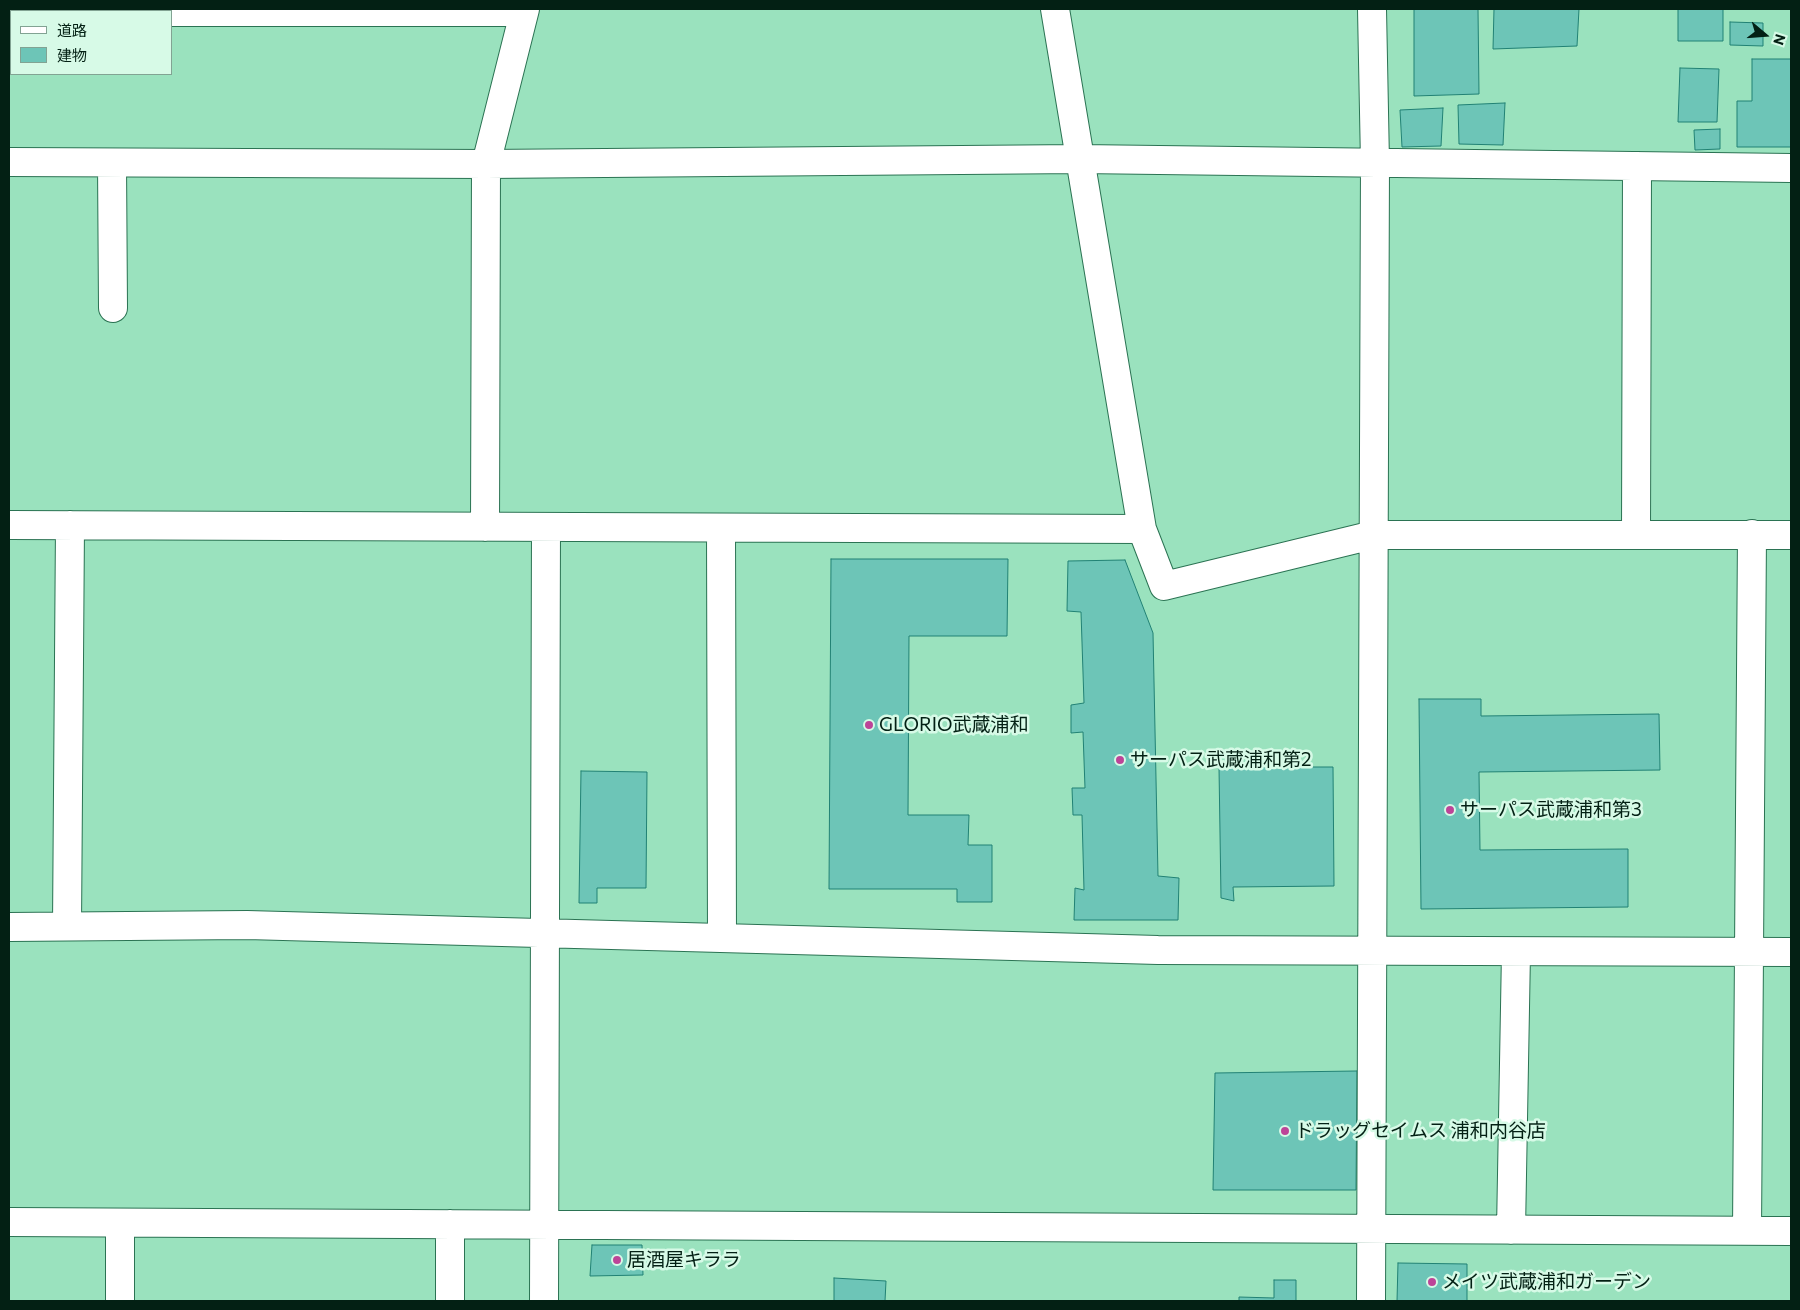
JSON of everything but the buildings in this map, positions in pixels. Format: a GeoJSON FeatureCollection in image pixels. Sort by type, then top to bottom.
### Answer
{"type":"FeatureCollection","features":[{"type":"Feature","properties":{"kind":"street"},"geometry":{"type":"LineString","coordinates":[[1055,9],[1142,529],[1164,586],[1373,535],[1791,535]]}},
{"type":"Feature","properties":{"kind":"street"},"geometry":{"type":"LineString","coordinates":[[1371,1301],[1375,163],[1372,9]]}},
{"type":"Feature","properties":{"kind":"street"},"geometry":{"type":"LineString","coordinates":[[172,12],[525,10],[486,164],[485,527]]}},
{"type":"Feature","properties":{"kind":"street"},"geometry":{"type":"LineString","coordinates":[[9,162],[486,164],[1080,159],[1791,168]]}},
{"type":"Feature","properties":{"kind":"street"},"geometry":{"type":"LineString","coordinates":[[112,162],[113,308]]}},
{"type":"Feature","properties":{"kind":"street"},"geometry":{"type":"LineString","coordinates":[[1636,534],[1637,166]]}},
{"type":"Feature","properties":{"kind":"street"},"geometry":{"type":"LineString","coordinates":[[9,525],[1142,529]]}},
{"type":"Feature","properties":{"kind":"street"},"geometry":{"type":"LineString","coordinates":[[67,926],[70,525]]}},
{"type":"Feature","properties":{"kind":"street"},"geometry":{"type":"LineString","coordinates":[[544,1301],[546,527]]}},
{"type":"Feature","properties":{"kind":"street"},"geometry":{"type":"LineString","coordinates":[[721,528],[722,938]]}},
{"type":"Feature","properties":{"kind":"street"},"geometry":{"type":"LineString","coordinates":[[1747,1230],[1752,534]]}},
{"type":"Feature","properties":{"kind":"street"},"geometry":{"type":"LineString","coordinates":[[9,927],[247,925],[1158,950],[1791,952]]}},
{"type":"Feature","properties":{"kind":"street"},"geometry":{"type":"LineString","coordinates":[[1511,1230],[1516,952]]}},
{"type":"Feature","properties":{"kind":"street"},"geometry":{"type":"LineString","coordinates":[[9,1222],[1791,1231]]}},
{"type":"Feature","properties":{"kind":"street"},"geometry":{"type":"LineString","coordinates":[[120,1223],[120,1301]]}},
{"type":"Feature","properties":{"kind":"street"},"geometry":{"type":"LineString","coordinates":[[450,1224],[450,1301]]}},
{"type":"Feature","properties":{"kind":"place","name":"GLORIO武蔵浦和"},"geometry":{"type":"Point","coordinates":[869,725]}},
{"type":"Feature","properties":{"kind":"place","name":"サーパス武蔵浦和第2"},"geometry":{"type":"Point","coordinates":[1120,760]}},
{"type":"Feature","properties":{"kind":"place","name":"サーパス武蔵浦和第3"},"geometry":{"type":"Point","coordinates":[1450,810]}},
{"type":"Feature","properties":{"kind":"place","name":"ドラッグセイムス 浦和内谷店"},"geometry":{"type":"Point","coordinates":[1285,1131]}},
{"type":"Feature","properties":{"kind":"place","name":"居酒屋キララ"},"geometry":{"type":"Point","coordinates":[617,1260]}},
{"type":"Feature","properties":{"kind":"place","name":"メイツ武蔵浦和ガーデン"},"geometry":{"type":"Point","coordinates":[1432,1282]}}]}
